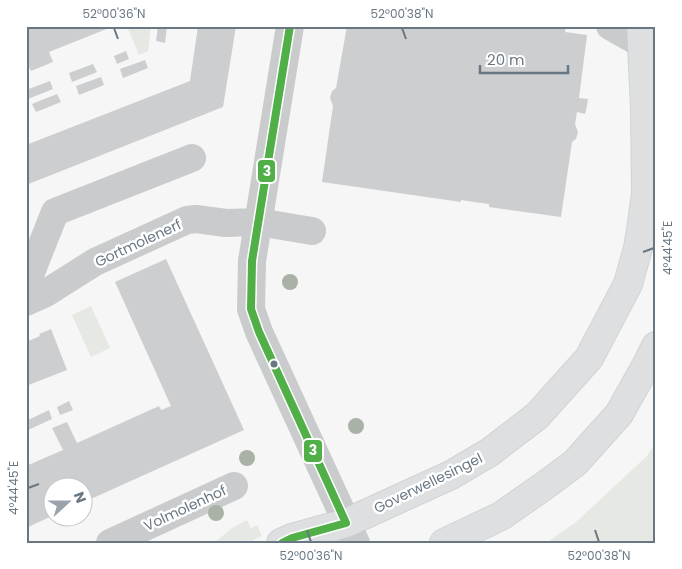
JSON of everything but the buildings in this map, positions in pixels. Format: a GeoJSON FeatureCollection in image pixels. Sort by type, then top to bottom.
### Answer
{"type":"FeatureCollection","features":[{"type":"Feature","properties":{"kind":"main road","name":"Goverwellesingel"},"geometry":{"type":"LineString","coordinates":[[281,543],[292,538],[351,533],[490,452],[537,416],[589,358],[628,284],[638,248],[646,193],[646,40]]}},
{"type":"Feature","properties":{"kind":"main road"},"geometry":{"type":"LineString","coordinates":[[444,543],[501,516],[575,463],[619,414],[656,346]]}},
{"type":"Feature","properties":{"kind":"street"},"geometry":{"type":"LineString","coordinates":[[290,26],[252,261],[251,308],[259,332],[351,533]]}},
{"type":"Feature","properties":{"kind":"street"},"geometry":{"type":"LineString","coordinates":[[610,26],[618,32],[646,40]]}},
{"type":"Feature","properties":{"kind":"street"},"geometry":{"type":"LineString","coordinates":[[26,285],[55,212],[192,158]]}},
{"type":"Feature","properties":{"kind":"street","name":"Gortmolenerf"},"geometry":{"type":"LineString","coordinates":[[26,302],[46,293],[95,262],[187,220],[258,222],[312,231]]}},
{"type":"Feature","properties":{"kind":"street","name":"Volmolenhof"},"geometry":{"type":"LineString","coordinates":[[110,543],[234,486]]}},
{"type":"Feature","properties":{"kind":"shaded area"},"geometry":{"type":"Polygon","coordinates":[[[127,26],[151,26],[148,51],[139,55],[127,26]]]}},
{"type":"Feature","properties":{"kind":"shaded area"},"geometry":{"type":"Polygon","coordinates":[[[91,306],[110,348],[91,357],[72,315],[91,306]]]}},
{"type":"Feature","properties":{"kind":"shaded area"},"geometry":{"type":"Polygon","coordinates":[[[656,442],[656,543],[546,543],[576,522],[647,456],[656,442]]]}},
{"type":"Feature","properties":{"kind":"shaded area"},"geometry":{"type":"Polygon","coordinates":[[[247,520],[251,528],[257,525],[262,536],[248,543],[214,543],[232,528],[247,520]]]}},
{"type":"Feature","properties":{"kind":"transit line","name":"3"},"geometry":{"type":"LineString","coordinates":[[282,543],[292,538],[346,523],[259,332],[251,309],[252,261],[290,26]]}}]}
